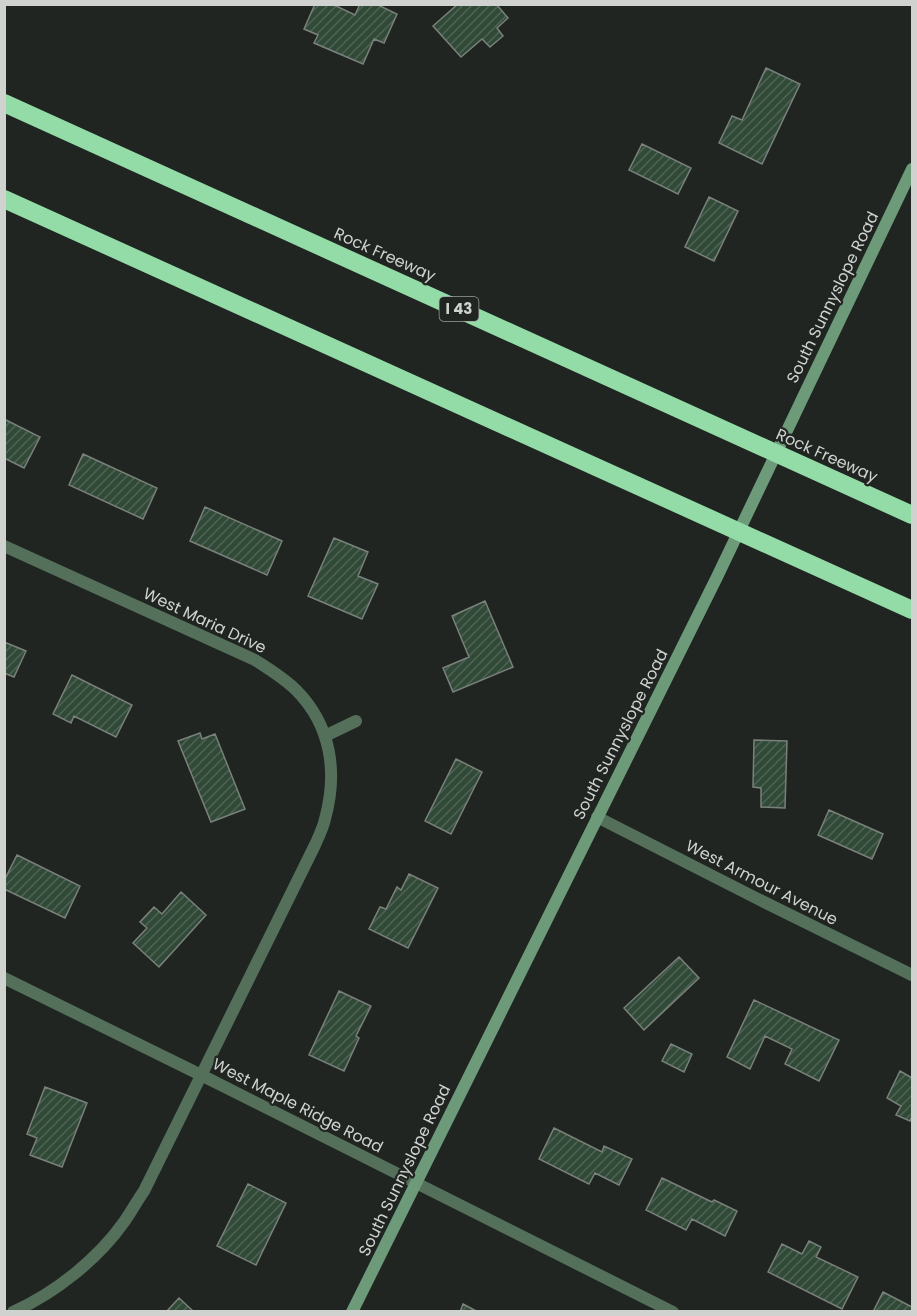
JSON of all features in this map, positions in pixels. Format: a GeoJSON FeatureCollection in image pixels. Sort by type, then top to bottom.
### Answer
{"type":"FeatureCollection","features":[{"type":"Feature","properties":{"kind":"highway","name":"Rock Freeway"},"geometry":{"type":"LineString","coordinates":[[4,103],[912,515]]}},
{"type":"Feature","properties":{"kind":"highway"},"geometry":{"type":"LineString","coordinates":[[4,199],[912,610]]}},
{"type":"Feature","properties":{"kind":"street","name":"South Sunnyslope Road"},"geometry":{"type":"LineString","coordinates":[[352,1311],[717,577],[912,169]]}},
{"type":"Feature","properties":{"kind":"street","name":"West Maria Drive"},"geometry":{"type":"LineString","coordinates":[[4,546],[255,660],[271,670],[295,690],[312,710],[325,736],[331,760],[331,788],[325,819],[315,845],[149,1181],[123,1223],[96,1255],[33,1303],[13,1311]]}},
{"type":"Feature","properties":{"kind":"street"},"geometry":{"type":"LineString","coordinates":[[325,736],[356,721]]}},
{"type":"Feature","properties":{"kind":"street","name":"West Armour Avenue"},"geometry":{"type":"LineString","coordinates":[[597,817],[912,975]]}},
{"type":"Feature","properties":{"kind":"street","name":"West Maple Ridge Road"},"geometry":{"type":"LineString","coordinates":[[4,978],[673,1311]]}},
{"type":"Feature","properties":{"kind":"building"},"geometry":{"type":"Polygon","coordinates":[[[315,4],[332,4],[355,15],[360,4],[376,4],[397,14],[384,43],[374,39],[363,64],[314,43],[318,35],[304,29],[315,4]]]}},
{"type":"Feature","properties":{"kind":"building"},"geometry":{"type":"Polygon","coordinates":[[[458,4],[496,4],[508,18],[497,28],[503,36],[490,47],[482,39],[461,57],[433,26],[458,4]]]}},
{"type":"Feature","properties":{"kind":"building"},"geometry":{"type":"Polygon","coordinates":[[[766,68],[800,84],[762,164],[719,143],[732,116],[742,120],[766,68]]]}},
{"type":"Feature","properties":{"kind":"building"},"geometry":{"type":"Polygon","coordinates":[[[642,144],[691,168],[678,194],[629,170],[642,144]]]}},
{"type":"Feature","properties":{"kind":"building"},"geometry":{"type":"Polygon","coordinates":[[[709,197],[738,211],[714,261],[685,247],[709,197]]]}},
{"type":"Feature","properties":{"kind":"building"},"geometry":{"type":"Polygon","coordinates":[[[4,419],[40,437],[24,468],[4,458],[4,419]]]}},
{"type":"Feature","properties":{"kind":"building"},"geometry":{"type":"Polygon","coordinates":[[[83,454],[157,488],[143,519],[69,485],[83,454]]]}},
{"type":"Feature","properties":{"kind":"building"},"geometry":{"type":"Polygon","coordinates":[[[205,507],[282,541],[267,575],[190,541],[205,507]]]}},
{"type":"Feature","properties":{"kind":"building"},"geometry":{"type":"Polygon","coordinates":[[[334,538],[368,552],[358,576],[378,584],[362,619],[308,596],[334,538]]]}},
{"type":"Feature","properties":{"kind":"building"},"geometry":{"type":"Polygon","coordinates":[[[485,601],[513,667],[453,692],[443,668],[469,657],[452,616],[485,601]]]}},
{"type":"Feature","properties":{"kind":"building"},"geometry":{"type":"Polygon","coordinates":[[[4,642],[26,651],[14,677],[4,673],[4,642]]]}},
{"type":"Feature","properties":{"kind":"building"},"geometry":{"type":"Polygon","coordinates":[[[72,675],[132,705],[116,737],[74,716],[71,723],[53,714],[72,675]]]}},
{"type":"Feature","properties":{"kind":"building"},"geometry":{"type":"Polygon","coordinates":[[[200,733],[202,739],[215,734],[245,809],[211,822],[178,741],[200,733]]]}},
{"type":"Feature","properties":{"kind":"building"},"geometry":{"type":"Polygon","coordinates":[[[754,740],[787,741],[785,808],[761,807],[761,788],[753,787],[754,740]]]}},
{"type":"Feature","properties":{"kind":"building"},"geometry":{"type":"Polygon","coordinates":[[[456,759],[482,772],[451,834],[425,821],[456,759]]]}},
{"type":"Feature","properties":{"kind":"building"},"geometry":{"type":"Polygon","coordinates":[[[829,810],[883,834],[872,859],[818,835],[829,810]]]}},
{"type":"Feature","properties":{"kind":"building"},"geometry":{"type":"Polygon","coordinates":[[[17,855],[80,886],[65,918],[4,889],[4,881],[17,855]]]}},
{"type":"Feature","properties":{"kind":"building"},"geometry":{"type":"Polygon","coordinates":[[[409,874],[438,888],[408,948],[369,929],[380,907],[386,909],[397,887],[401,890],[409,874]]]}},
{"type":"Feature","properties":{"kind":"building"},"geometry":{"type":"Polygon","coordinates":[[[181,892],[206,915],[159,967],[133,943],[147,928],[140,922],[154,907],[162,914],[181,892]]]}},
{"type":"Feature","properties":{"kind":"building"},"geometry":{"type":"Polygon","coordinates":[[[679,957],[699,978],[644,1030],[624,1008],[679,957]]]}},
{"type":"Feature","properties":{"kind":"building"},"geometry":{"type":"Polygon","coordinates":[[[339,991],[371,1006],[356,1036],[359,1038],[344,1071],[309,1055],[339,991]]]}},
{"type":"Feature","properties":{"kind":"building"},"geometry":{"type":"Polygon","coordinates":[[[754,1000],[839,1040],[819,1081],[785,1064],[792,1049],[765,1036],[750,1069],[727,1057],[754,1000]]]}},
{"type":"Feature","properties":{"kind":"building"},"geometry":{"type":"Polygon","coordinates":[[[671,1044],[692,1054],[684,1072],[662,1061],[671,1044]]]}},
{"type":"Feature","properties":{"kind":"building"},"geometry":{"type":"Polygon","coordinates":[[[900,1071],[912,1078],[910,1121],[896,1115],[901,1106],[887,1098],[900,1071]]]}},
{"type":"Feature","properties":{"kind":"building"},"geometry":{"type":"Polygon","coordinates":[[[45,1087],[87,1103],[62,1167],[30,1155],[37,1138],[27,1134],[45,1087]]]}},
{"type":"Feature","properties":{"kind":"building"},"geometry":{"type":"Polygon","coordinates":[[[554,1128],[602,1152],[604,1146],[632,1159],[619,1185],[595,1173],[589,1184],[539,1159],[554,1128]]]}},
{"type":"Feature","properties":{"kind":"building"},"geometry":{"type":"Polygon","coordinates":[[[662,1178],[712,1202],[714,1200],[737,1211],[725,1236],[692,1219],[686,1230],[646,1210],[662,1178]]]}},
{"type":"Feature","properties":{"kind":"building"},"geometry":{"type":"Polygon","coordinates":[[[248,1184],[286,1203],[256,1265],[217,1246],[248,1184]]]}},
{"type":"Feature","properties":{"kind":"building"},"geometry":{"type":"Polygon","coordinates":[[[809,1241],[821,1247],[816,1257],[858,1277],[842,1309],[768,1272],[782,1244],[802,1254],[809,1241]]]}},
{"type":"Feature","properties":{"kind":"building"},"geometry":{"type":"Polygon","coordinates":[[[883,1292],[912,1307],[912,1312],[873,1312],[883,1292]]]}},
{"type":"Feature","properties":{"kind":"building"},"geometry":{"type":"Polygon","coordinates":[[[179,1298],[194,1312],[166,1312],[179,1298]]]}},
{"type":"Feature","properties":{"kind":"building"},"geometry":{"type":"Polygon","coordinates":[[[463,1304],[478,1312],[460,1312],[463,1304]]]}}]}
